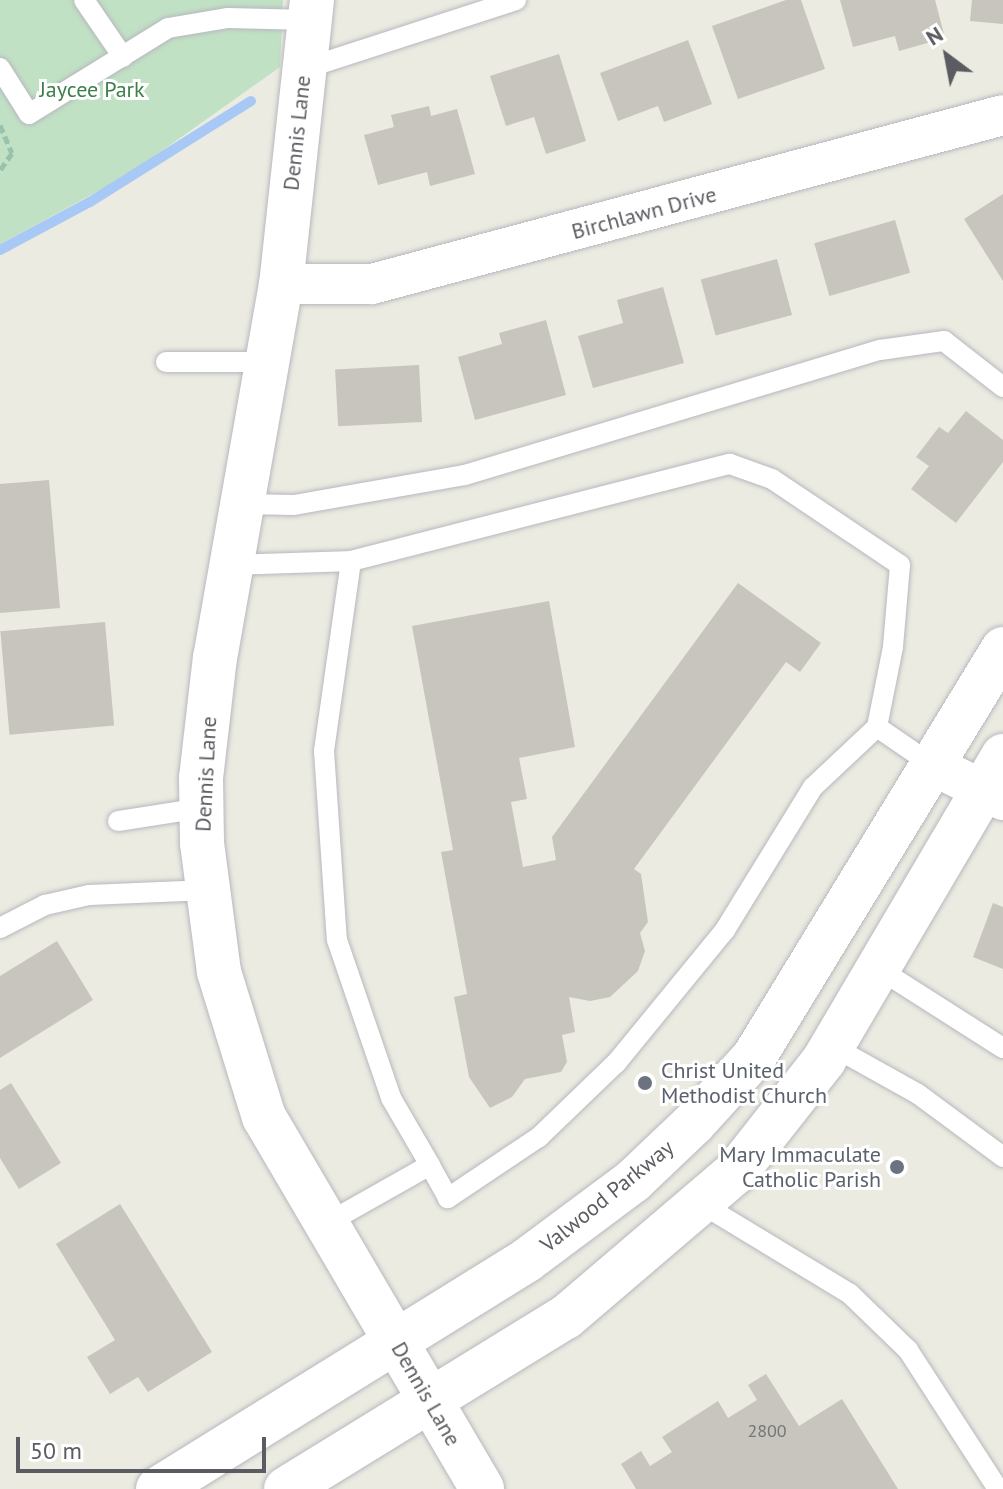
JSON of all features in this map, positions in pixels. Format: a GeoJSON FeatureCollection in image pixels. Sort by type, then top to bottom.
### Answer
{"type":"FeatureCollection","features":[{"type":"Feature","properties":{"kind":"main road","name":"Dennis Lane"},"geometry":{"type":"LineString","coordinates":[[311,10],[281,284],[215,657],[202,808],[208,890],[219,972],[255,1092],[280,1150],[482,1489]]}},
{"type":"Feature","properties":{"kind":"main road","name":"Valwood Parkway"},"geometry":{"type":"LineString","coordinates":[[158,1489],[527,1260],[633,1181],[694,1123],[754,1057],[1003,649]]}},
{"type":"Feature","properties":{"kind":"main road"},"geometry":{"type":"LineString","coordinates":[[286,1489],[566,1317],[736,1172],[832,1046],[997,782]]}},
{"type":"Feature","properties":{"kind":"street","name":"Birchlawn Drive"},"geometry":{"type":"LineString","coordinates":[[281,284],[372,284],[1003,115]]}},
{"type":"Feature","properties":{"kind":"street"},"geometry":{"type":"LineString","coordinates":[[934,766],[997,782]]}},
{"type":"Feature","properties":{"kind":"lane"},"geometry":{"type":"LineString","coordinates":[[84,0],[123,57]]}},
{"type":"Feature","properties":{"kind":"lane"},"geometry":{"type":"LineString","coordinates":[[304,69],[516,0]]}},
{"type":"Feature","properties":{"kind":"lane"},"geometry":{"type":"LineString","coordinates":[[0,68],[29,114],[168,28],[228,18],[311,10]]}},
{"type":"Feature","properties":{"kind":"lane"},"geometry":{"type":"LineString","coordinates":[[242,504],[294,505],[465,475],[880,350],[944,341],[1003,387]]}},
{"type":"Feature","properties":{"kind":"lane"},"geometry":{"type":"LineString","coordinates":[[166,362],[267,362]]}},
{"type":"Feature","properties":{"kind":"lane"},"geometry":{"type":"LineString","coordinates":[[232,565],[351,561],[730,464],[772,479],[900,565],[893,647],[877,727],[813,787],[725,930],[605,1074],[539,1137],[448,1198],[391,1098],[337,940],[324,751],[351,561]]}},
{"type":"Feature","properties":{"kind":"lane"},"geometry":{"type":"LineString","coordinates":[[877,727],[934,766]]}},
{"type":"Feature","properties":{"kind":"lane"},"geometry":{"type":"LineString","coordinates":[[118,821],[202,808]]}},
{"type":"Feature","properties":{"kind":"lane"},"geometry":{"type":"LineString","coordinates":[[0,928],[45,905],[89,895],[208,890]]}},
{"type":"Feature","properties":{"kind":"lane"},"geometry":{"type":"LineString","coordinates":[[879,969],[1003,1048]]}},
{"type":"Feature","properties":{"kind":"lane"},"geometry":{"type":"LineString","coordinates":[[832,1046],[918,1094],[1003,1157]]}},
{"type":"Feature","properties":{"kind":"lane"},"geometry":{"type":"LineString","coordinates":[[324,1225],[430,1165]]}},
{"type":"Feature","properties":{"kind":"lane"},"geometry":{"type":"LineString","coordinates":[[700,1203],[850,1294],[908,1350],[998,1489]]}},
{"type":"Feature","properties":{"kind":"path"},"geometry":{"type":"LineString","coordinates":[[0,125],[12,153],[0,170]]}},
{"type":"Feature","properties":{"kind":"green space","name":"Jaycee Park"},"geometry":{"type":"Polygon","coordinates":[[[0,0],[283,0],[280,67],[128,175],[0,244],[0,0]]]}},
{"type":"Feature","properties":{"kind":"building"},"geometry":{"type":"Polygon","coordinates":[[[786,0],[801,0],[825,69],[738,99],[712,26],[786,0]]]}},
{"type":"Feature","properties":{"kind":"building"},"geometry":{"type":"Polygon","coordinates":[[[840,0],[935,0],[945,38],[899,51],[895,36],[853,47],[840,0]]]}},
{"type":"Feature","properties":{"kind":"building"},"geometry":{"type":"Polygon","coordinates":[[[972,0],[1003,0],[1003,24],[970,21],[972,0]]]}},
{"type":"Feature","properties":{"kind":"building"},"geometry":{"type":"Polygon","coordinates":[[[688,40],[712,104],[664,122],[658,106],[618,121],[600,73],[688,40]]]}},
{"type":"Feature","properties":{"kind":"building"},"geometry":{"type":"Polygon","coordinates":[[[559,54],[586,141],[546,154],[534,117],[506,126],[490,76],[559,54]]]}},
{"type":"Feature","properties":{"kind":"building"},"geometry":{"type":"Polygon","coordinates":[[[429,106],[431,116],[457,109],[475,174],[430,186],[427,172],[378,185],[364,135],[394,127],[391,115],[429,106]]]}},
{"type":"Feature","properties":{"kind":"building"},"geometry":{"type":"Polygon","coordinates":[[[1003,194],[1003,281],[964,219],[1003,194]]]}},
{"type":"Feature","properties":{"kind":"building"},"geometry":{"type":"Polygon","coordinates":[[[895,220],[910,273],[829,296],[814,243],[895,220]]]}},
{"type":"Feature","properties":{"kind":"building"},"geometry":{"type":"Polygon","coordinates":[[[777,259],[792,315],[716,335],[701,279],[777,259]]]}},
{"type":"Feature","properties":{"kind":"building"},"geometry":{"type":"Polygon","coordinates":[[[663,287],[684,363],[593,388],[578,336],[623,323],[617,300],[663,287]]]}},
{"type":"Feature","properties":{"kind":"building"},"geometry":{"type":"Polygon","coordinates":[[[546,320],[566,395],[475,420],[458,357],[502,344],[499,333],[546,320]]]}},
{"type":"Feature","properties":{"kind":"building"},"geometry":{"type":"Polygon","coordinates":[[[419,365],[422,422],[338,426],[335,369],[419,365]]]}},
{"type":"Feature","properties":{"kind":"building"},"geometry":{"type":"Polygon","coordinates":[[[966,411],[1003,440],[1003,462],[956,523],[911,489],[929,466],[916,457],[939,427],[948,433],[966,411]]]}},
{"type":"Feature","properties":{"kind":"building"},"geometry":{"type":"Polygon","coordinates":[[[49,480],[60,608],[0,613],[0,484],[49,480]]]}},
{"type":"Feature","properties":{"kind":"building"},"geometry":{"type":"Polygon","coordinates":[[[738,583],[821,643],[800,672],[786,662],[634,869],[641,874],[648,922],[640,933],[645,951],[638,971],[610,997],[590,1001],[569,997],[575,1032],[562,1035],[567,1062],[561,1072],[525,1079],[512,1097],[490,1108],[469,1077],[454,997],[467,994],[441,852],[453,850],[412,626],[549,601],[575,747],[519,758],[527,799],[511,802],[523,867],[556,860],[552,837],[738,583]]]}},
{"type":"Feature","properties":{"kind":"building"},"geometry":{"type":"Polygon","coordinates":[[[105,622],[114,726],[9,735],[0,631],[105,622]]]}},
{"type":"Feature","properties":{"kind":"building"},"geometry":{"type":"Polygon","coordinates":[[[993,903],[1003,907],[1003,969],[973,957],[993,903]]]}},
{"type":"Feature","properties":{"kind":"building"},"geometry":{"type":"Polygon","coordinates":[[[57,941],[93,1000],[0,1058],[0,976],[57,941]]]}},
{"type":"Feature","properties":{"kind":"building"},"geometry":{"type":"Polygon","coordinates":[[[11,1083],[61,1163],[19,1189],[0,1158],[0,1090],[11,1083]]]}},
{"type":"Feature","properties":{"kind":"building"},"geometry":{"type":"Polygon","coordinates":[[[120,1204],[212,1352],[148,1392],[138,1377],[110,1394],[87,1357],[115,1340],[56,1244],[120,1204]]]}},
{"type":"Feature","properties":{"kind":"building"},"geometry":{"type":"Polygon","coordinates":[[[766,1374],[799,1426],[842,1399],[898,1489],[636,1489],[621,1464],[641,1451],[650,1466],[672,1452],[662,1437],[718,1401],[728,1418],[757,1400],[748,1385],[766,1374]]]}},
{"type":"Feature","properties":{"kind":"waterway"},"geometry":{"type":"LineString","coordinates":[[0,250],[90,202],[251,101]]}},
{"type":"Feature","properties":{"kind":"place","name":"Christ United Methodist Church"},"geometry":{"type":"Point","coordinates":[645,1083]}},
{"type":"Feature","properties":{"kind":"place","name":"Mary Immaculate Catholic Parish"},"geometry":{"type":"Point","coordinates":[897,1167]}}]}
